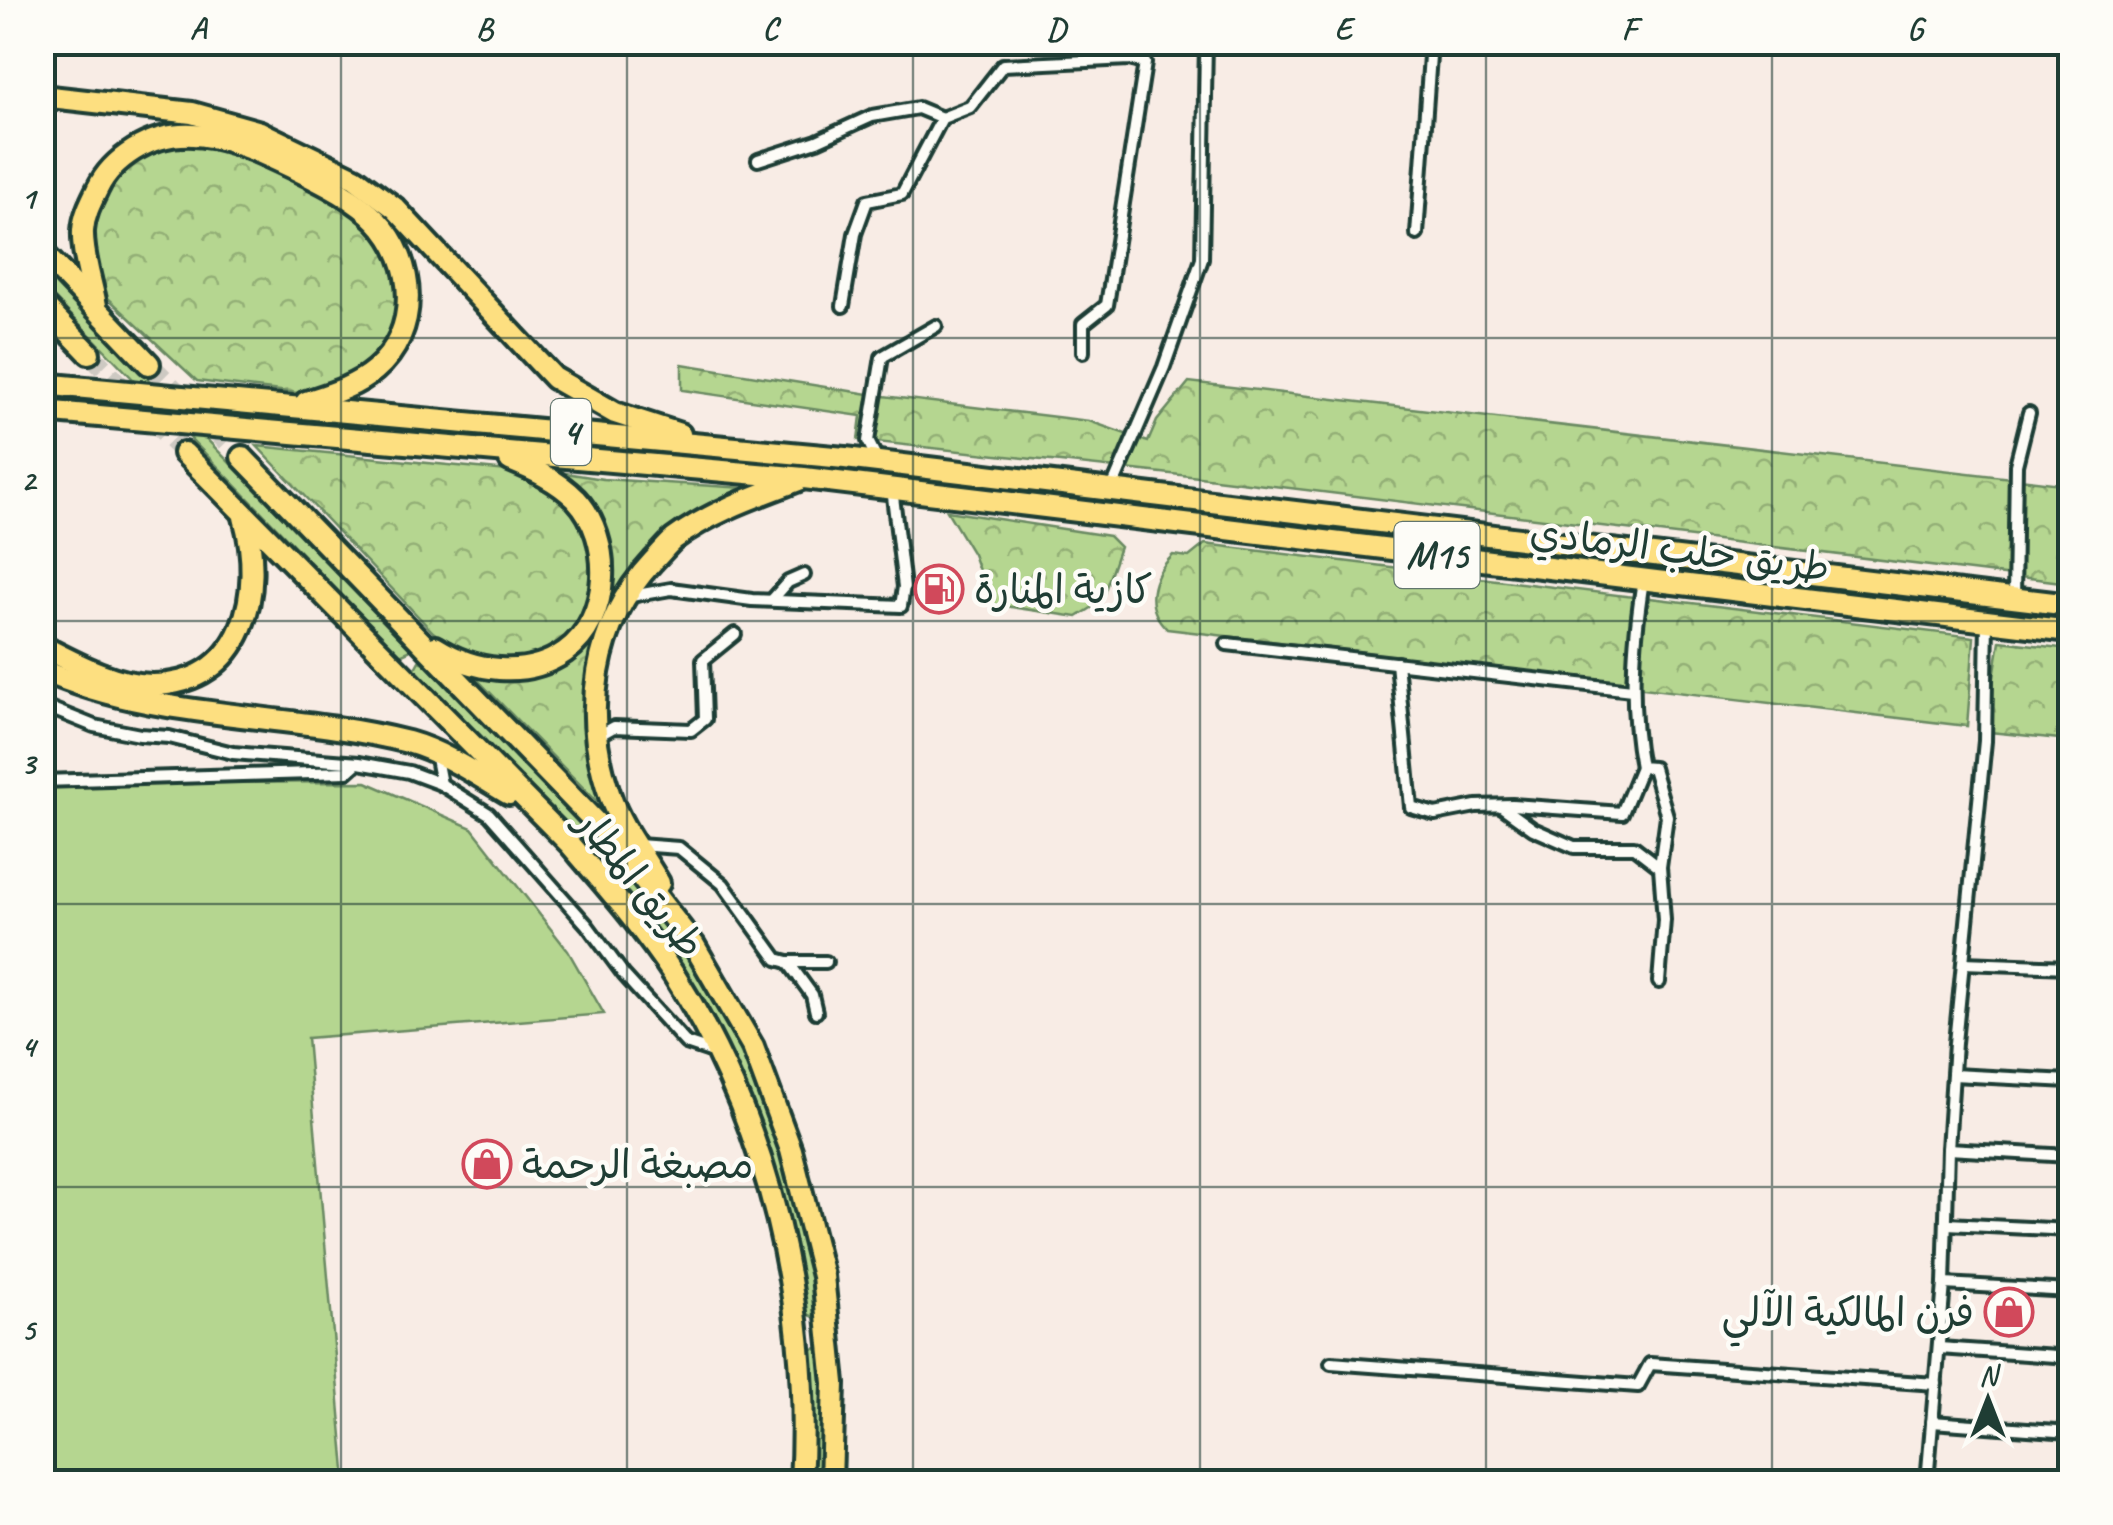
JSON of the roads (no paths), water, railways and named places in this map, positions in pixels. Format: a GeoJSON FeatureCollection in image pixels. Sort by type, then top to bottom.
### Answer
{"type":"FeatureCollection","features":[{"type":"Feature","properties":{"kind":"highway"},"geometry":{"type":"LineString","coordinates":[[42,96],[192,113],[260,132],[355,178],[395,208],[554,378],[600,404],[702,442],[845,458]]}},
{"type":"Feature","properties":{"kind":"highway"},"geometry":{"type":"LineString","coordinates":[[96,306],[83,232],[88,208],[113,165],[142,145],[159,138],[197,134],[256,150],[313,178],[362,208],[389,236],[405,273],[408,312],[396,346],[374,371],[358,382],[295,406]]}},
{"type":"Feature","properties":{"kind":"highway"},"geometry":{"type":"LineString","coordinates":[[42,252],[149,364]]}},
{"type":"Feature","properties":{"kind":"highway"},"geometry":{"type":"LineString","coordinates":[[42,304],[89,353]]}},
{"type":"Feature","properties":{"kind":"highway","name":"4"},"geometry":{"type":"LineString","coordinates":[[42,384],[845,458],[1106,488]]}},
{"type":"Feature","properties":{"kind":"highway","name":"4"},"geometry":{"type":"LineString","coordinates":[[42,412],[804,478]]}},
{"type":"Feature","properties":{"kind":"highway"},"geometry":{"type":"LineString","coordinates":[[42,422],[76,415]]}},
{"type":"Feature","properties":{"kind":"highway"},"geometry":{"type":"LineString","coordinates":[[406,628],[456,660],[483,669],[530,667],[566,652],[587,627],[596,604],[603,558],[586,513],[565,490],[541,473],[490,452]]}},
{"type":"Feature","properties":{"kind":"highway","name":"طريق المطار"},"geometry":{"type":"LineString","coordinates":[[184,453],[536,810],[604,883],[674,974],[716,1053],[766,1176],[786,1254],[802,1400],[801,1482]]}},
{"type":"Feature","properties":{"kind":"highway","name":"طريق المطار"},"geometry":{"type":"LineString","coordinates":[[242,457],[610,837],[694,945],[753,1047],[791,1150],[823,1276],[835,1424],[832,1482]]}},
{"type":"Feature","properties":{"kind":"highway","name":"طريق حلب الرمادي"},"geometry":{"type":"LineString","coordinates":[[804,478],[2070,632]]}},
{"type":"Feature","properties":{"kind":"highway"},"geometry":{"type":"LineString","coordinates":[[694,945],[610,799],[597,736],[596,670],[611,621],[632,584],[674,539],[732,507],[804,478]]}},
{"type":"Feature","properties":{"kind":"highway","name":"طريق حلب الرمادي"},"geometry":{"type":"LineString","coordinates":[[1106,488],[2070,606]]}},
{"type":"Feature","properties":{"kind":"highway"},"geometry":{"type":"LineString","coordinates":[[42,646],[74,662],[138,683],[181,682],[209,670],[237,638],[250,598],[252,554],[243,515]]}},
{"type":"Feature","properties":{"kind":"highway"},"geometry":{"type":"LineString","coordinates":[[397,670],[424,647]]}},
{"type":"Feature","properties":{"kind":"highway"},"geometry":{"type":"LineString","coordinates":[[42,670],[141,704],[342,730],[410,743],[436,753],[536,810]]}},
{"type":"Feature","properties":{"kind":"highway"},"geometry":{"type":"LineString","coordinates":[[796,1330],[830,1328]]}},
{"type":"Feature","properties":{"kind":"street"},"geometry":{"type":"LineString","coordinates":[[1106,488],[1164,367],[1202,259],[1206,42]]}},
{"type":"Feature","properties":{"kind":"street"},"geometry":{"type":"LineString","coordinates":[[1417,234],[1430,42]]}},
{"type":"Feature","properties":{"kind":"street"},"geometry":{"type":"LineString","coordinates":[[843,306],[855,234],[866,201],[902,194],[942,118],[970,106],[1003,65],[1129,59],[1146,62],[1106,305],[1083,324],[1083,352]]}},
{"type":"Feature","properties":{"kind":"street"},"geometry":{"type":"LineString","coordinates":[[758,160],[818,141],[872,116],[918,108],[942,118]]}},
{"type":"Feature","properties":{"kind":"street"},"geometry":{"type":"LineString","coordinates":[[878,462],[868,440],[882,357],[936,326]]}},
{"type":"Feature","properties":{"kind":"street"},"geometry":{"type":"LineString","coordinates":[[2014,599],[2016,465],[2028,412]]}},
{"type":"Feature","properties":{"kind":"street"},"geometry":{"type":"LineString","coordinates":[[625,597],[671,589],[772,600],[901,606],[904,587],[892,488]]}},
{"type":"Feature","properties":{"kind":"street"},"geometry":{"type":"LineString","coordinates":[[772,600],[778,590],[804,575]]}},
{"type":"Feature","properties":{"kind":"street"},"geometry":{"type":"LineString","coordinates":[[1397,663],[1411,807],[1435,814],[1500,805],[1622,814],[1641,767],[1632,690],[1643,580]]}},
{"type":"Feature","properties":{"kind":"street"},"geometry":{"type":"LineString","coordinates":[[1927,1482],[1944,1284],[1953,1074],[1985,741],[1987,621]]}},
{"type":"Feature","properties":{"kind":"street"},"geometry":{"type":"LineString","coordinates":[[597,736],[614,728],[691,730],[705,719],[703,660],[735,634]]}},
{"type":"Feature","properties":{"kind":"street"},"geometry":{"type":"LineString","coordinates":[[1227,644],[1632,690]]}},
{"type":"Feature","properties":{"kind":"street"},"geometry":{"type":"LineString","coordinates":[[42,705],[94,726],[140,736],[169,737],[233,753],[356,762],[409,772],[441,784],[490,814],[587,925],[624,975],[686,1042],[716,1053]]}},
{"type":"Feature","properties":{"kind":"street"},"geometry":{"type":"LineString","coordinates":[[436,753],[441,784]]}},
{"type":"Feature","properties":{"kind":"street"},"geometry":{"type":"LineString","coordinates":[[42,782],[347,772],[356,762]]}},
{"type":"Feature","properties":{"kind":"street"},"geometry":{"type":"LineString","coordinates":[[1641,767],[1653,768],[1667,816],[1660,867],[1664,920],[1659,982]]}},
{"type":"Feature","properties":{"kind":"street"},"geometry":{"type":"LineString","coordinates":[[1500,805],[1532,829],[1574,846],[1634,846],[1660,867]]}},
{"type":"Feature","properties":{"kind":"street"},"geometry":{"type":"LineString","coordinates":[[637,845],[680,848],[723,884],[777,959],[826,962]]}},
{"type":"Feature","properties":{"kind":"street"},"geometry":{"type":"LineString","coordinates":[[788,962],[812,995],[816,1012]]}},
{"type":"Feature","properties":{"kind":"street"},"geometry":{"type":"LineString","coordinates":[[1963,964],[2070,968]]}},
{"type":"Feature","properties":{"kind":"street"},"geometry":{"type":"LineString","coordinates":[[1953,1074],[2070,1081]]}},
{"type":"Feature","properties":{"kind":"street"},"geometry":{"type":"LineString","coordinates":[[1948,1149],[2070,1156]]}},
{"type":"Feature","properties":{"kind":"street"},"geometry":{"type":"LineString","coordinates":[[1947,1224],[2070,1230]]}},
{"type":"Feature","properties":{"kind":"street"},"geometry":{"type":"LineString","coordinates":[[1944,1284],[2070,1291]]}},
{"type":"Feature","properties":{"kind":"street"},"geometry":{"type":"LineString","coordinates":[[1939,1348],[2070,1357]]}},
{"type":"Feature","properties":{"kind":"street"},"geometry":{"type":"LineString","coordinates":[[1331,1363],[1638,1386],[1650,1364],[1936,1384]]}},
{"type":"Feature","properties":{"kind":"street"},"geometry":{"type":"LineString","coordinates":[[1932,1422],[2070,1432]]}},
{"type":"Feature","properties":{"kind":"tunnel"},"geometry":{"type":"LineString","coordinates":[[89,353],[184,453]]}},
{"type":"Feature","properties":{"kind":"tunnel"},"geometry":{"type":"LineString","coordinates":[[149,364],[242,457]]}},
{"type":"Feature","properties":{"kind":"place","name":"كازية المنارة"},"geometry":{"type":"Point","coordinates":[939,589]}},
{"type":"Feature","properties":{"kind":"place","name":"مصبغة الرحمة"},"geometry":{"type":"Point","coordinates":[487,1164]}},
{"type":"Feature","properties":{"kind":"place","name":"فرن المالكية الآلي"},"geometry":{"type":"Point","coordinates":[2009,1312]}}]}
